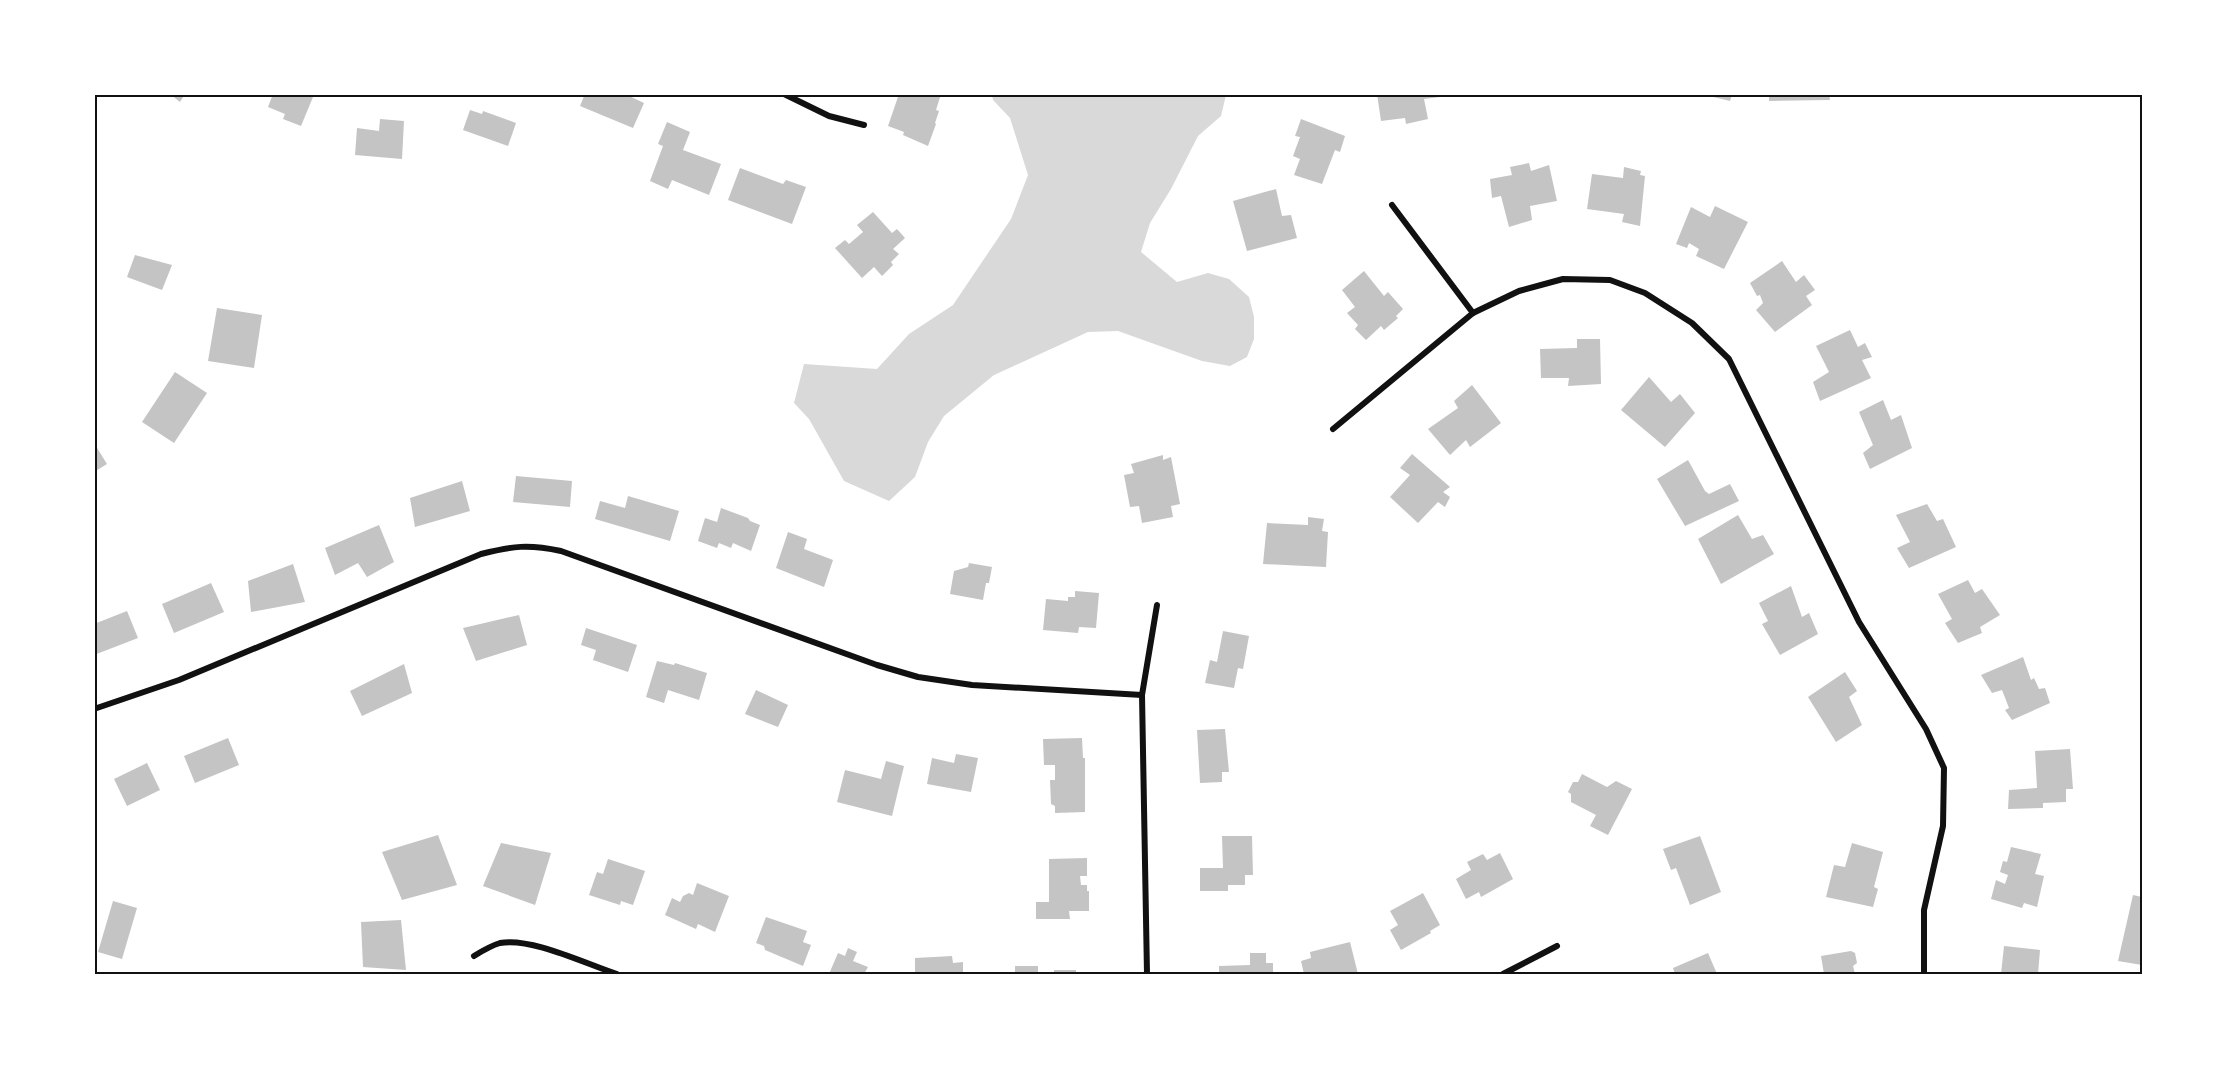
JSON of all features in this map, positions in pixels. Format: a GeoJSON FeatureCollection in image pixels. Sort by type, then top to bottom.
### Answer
{"type":"FeatureCollection","features":[{"type":"Feature","properties":{"kind":"street"},"geometry":{"type":"LineString","coordinates":[[784,94],[829,116],[864,125]]}},
{"type":"Feature","properties":{"kind":"street"},"geometry":{"type":"LineString","coordinates":[[1392,205],[1473,313]]}},
{"type":"Feature","properties":{"kind":"street"},"geometry":{"type":"LineString","coordinates":[[1333,429],[1473,313],[1519,291],[1563,279],[1610,280],[1645,293],[1692,323],[1729,359],[1859,622],[1926,729],[1944,768],[1943,826],[1924,910],[1923,975]]}},
{"type":"Feature","properties":{"kind":"street"},"geometry":{"type":"LineString","coordinates":[[94,709],[179,680],[481,554],[513,546],[539,546],[561,551],[877,665],[918,677],[972,685],[1142,695]]}},
{"type":"Feature","properties":{"kind":"street"},"geometry":{"type":"LineString","coordinates":[[1147,975],[1142,695],[1157,605]]}},
{"type":"Feature","properties":{"kind":"street"},"geometry":{"type":"LineString","coordinates":[[474,956],[488,947],[501,943],[530,944],[617,975]]}},
{"type":"Feature","properties":{"kind":"street"},"geometry":{"type":"LineString","coordinates":[[1503,975],[1557,946]]}},
{"type":"Feature","properties":{"kind":"shaded area"},"geometry":{"type":"Polygon","coordinates":[[[992,95],[1226,95],[1221,116],[1198,136],[1171,189],[1150,223],[1141,252],[1177,282],[1208,273],[1229,279],[1249,297],[1254,317],[1254,339],[1247,357],[1230,366],[1202,361],[1118,331],[1088,332],[994,375],[944,416],[928,442],[915,477],[889,501],[844,481],[809,419],[794,403],[804,364],[877,369],[909,334],[953,305],[1011,219],[1028,175],[1010,118],[993,100],[992,95]]]}},
{"type":"Feature","properties":{"kind":"building"},"geometry":{"type":"Polygon","coordinates":[[[170,94],[185,94],[180,102],[170,94]]]}},
{"type":"Feature","properties":{"kind":"building"},"geometry":{"type":"Polygon","coordinates":[[[273,94],[307,94],[313,97],[301,126],[283,119],[285,114],[268,107],[273,94]]]}},
{"type":"Feature","properties":{"kind":"building"},"geometry":{"type":"Polygon","coordinates":[[[585,94],[625,94],[644,103],[633,128],[580,106],[585,94]]]}},
{"type":"Feature","properties":{"kind":"building"},"geometry":{"type":"Polygon","coordinates":[[[899,94],[941,94],[936,110],[939,111],[936,124],[928,146],[888,126],[899,94]]]}},
{"type":"Feature","properties":{"kind":"building"},"geometry":{"type":"Polygon","coordinates":[[[1377,94],[1440,94],[1440,97],[1424,99],[1428,119],[1406,124],[1405,118],[1381,121],[1377,94]]]}},
{"type":"Feature","properties":{"kind":"building"},"geometry":{"type":"Polygon","coordinates":[[[1701,94],[1732,94],[1730,101],[1701,94]]]}},
{"type":"Feature","properties":{"kind":"building"},"geometry":{"type":"Polygon","coordinates":[[[1769,94],[1829,94],[1830,100],[1769,101],[1769,94]]]}},
{"type":"Feature","properties":{"kind":"building"},"geometry":{"type":"Polygon","coordinates":[[[470,110],[482,114],[483,111],[516,123],[508,146],[463,130],[470,110]]]}},
{"type":"Feature","properties":{"kind":"building"},"geometry":{"type":"Polygon","coordinates":[[[380,119],[404,121],[402,159],[355,155],[357,128],[379,131],[380,119]]]}},
{"type":"Feature","properties":{"kind":"building"},"geometry":{"type":"Polygon","coordinates":[[[1301,119],[1345,136],[1340,152],[1335,150],[1322,184],[1294,175],[1300,159],[1293,156],[1300,137],[1295,136],[1301,119]]]}},
{"type":"Feature","properties":{"kind":"building"},"geometry":{"type":"Polygon","coordinates":[[[667,122],[690,132],[683,150],[721,164],[709,195],[672,180],[668,189],[650,181],[663,146],[658,144],[667,122]]]}},
{"type":"Feature","properties":{"kind":"building"},"geometry":{"type":"Polygon","coordinates":[[[1529,163],[1531,171],[1549,165],[1557,201],[1530,206],[1532,220],[1509,227],[1501,196],[1492,198],[1490,179],[1512,175],[1510,167],[1529,163]]]}},
{"type":"Feature","properties":{"kind":"building"},"geometry":{"type":"Polygon","coordinates":[[[1624,167],[1641,171],[1640,175],[1645,176],[1640,226],[1622,222],[1624,214],[1587,209],[1592,174],[1623,178],[1624,167]]]}},
{"type":"Feature","properties":{"kind":"building"},"geometry":{"type":"Polygon","coordinates":[[[740,168],[783,184],[786,180],[806,187],[792,224],[728,200],[740,168]]]}},
{"type":"Feature","properties":{"kind":"building"},"geometry":{"type":"Polygon","coordinates":[[[1276,189],[1282,216],[1291,215],[1297,238],[1247,251],[1233,201],[1276,189]]]}},
{"type":"Feature","properties":{"kind":"building"},"geometry":{"type":"Polygon","coordinates":[[[1715,206],[1748,222],[1724,269],[1696,256],[1699,249],[1689,243],[1687,248],[1676,244],[1691,207],[1710,217],[1715,206]]]}},
{"type":"Feature","properties":{"kind":"building"},"geometry":{"type":"Polygon","coordinates":[[[873,212],[892,233],[897,229],[905,238],[893,249],[899,254],[891,262],[893,265],[882,276],[874,267],[862,278],[835,248],[845,240],[849,244],[863,232],[857,225],[873,212]]]}},
{"type":"Feature","properties":{"kind":"building"},"geometry":{"type":"Polygon","coordinates":[[[135,255],[172,265],[162,290],[127,277],[135,255]]]}},
{"type":"Feature","properties":{"kind":"building"},"geometry":{"type":"Polygon","coordinates":[[[1782,261],[1796,282],[1804,275],[1815,290],[1806,296],[1812,305],[1775,332],[1756,310],[1763,303],[1760,295],[1757,296],[1750,283],[1782,261]]]}},
{"type":"Feature","properties":{"kind":"building"},"geometry":{"type":"Polygon","coordinates":[[[1364,271],[1384,296],[1388,292],[1403,309],[1396,316],[1398,318],[1384,330],[1381,326],[1366,340],[1355,329],[1358,325],[1347,313],[1355,307],[1342,290],[1364,271]]]}},
{"type":"Feature","properties":{"kind":"building"},"geometry":{"type":"Polygon","coordinates":[[[217,308],[262,315],[254,368],[208,361],[217,308]]]}},
{"type":"Feature","properties":{"kind":"building"},"geometry":{"type":"Polygon","coordinates":[[[1850,330],[1858,347],[1865,343],[1872,357],[1862,360],[1871,378],[1820,401],[1813,382],[1829,372],[1816,346],[1850,330]]]}},
{"type":"Feature","properties":{"kind":"building"},"geometry":{"type":"Polygon","coordinates":[[[1577,339],[1600,339],[1601,384],[1568,386],[1569,378],[1541,378],[1540,349],[1577,348],[1577,339]]]}},
{"type":"Feature","properties":{"kind":"building"},"geometry":{"type":"Polygon","coordinates":[[[175,372],[207,393],[174,443],[142,422],[175,372]]]}},
{"type":"Feature","properties":{"kind":"building"},"geometry":{"type":"Polygon","coordinates":[[[1649,377],[1671,402],[1680,394],[1695,413],[1665,447],[1621,410],[1649,377]]]}},
{"type":"Feature","properties":{"kind":"building"},"geometry":{"type":"Polygon","coordinates":[[[1472,385],[1501,423],[1470,447],[1466,440],[1450,455],[1428,429],[1458,408],[1454,401],[1472,385]]]}},
{"type":"Feature","properties":{"kind":"building"},"geometry":{"type":"Polygon","coordinates":[[[1883,400],[1891,420],[1901,415],[1912,448],[1870,469],[1863,453],[1873,445],[1859,412],[1883,400]]]}},
{"type":"Feature","properties":{"kind":"building"},"geometry":{"type":"Polygon","coordinates":[[[94,443],[107,464],[94,472],[94,443]]]}},
{"type":"Feature","properties":{"kind":"building"},"geometry":{"type":"Polygon","coordinates":[[[1412,454],[1450,487],[1443,492],[1450,497],[1445,507],[1438,502],[1418,523],[1390,497],[1410,475],[1400,468],[1412,454]]]}},
{"type":"Feature","properties":{"kind":"building"},"geometry":{"type":"Polygon","coordinates":[[[1163,455],[1163,460],[1171,457],[1180,504],[1171,506],[1173,517],[1142,523],[1139,506],[1130,507],[1124,475],[1134,473],[1131,464],[1163,455]]]}},
{"type":"Feature","properties":{"kind":"building"},"geometry":{"type":"Polygon","coordinates":[[[1688,460],[1705,491],[1709,494],[1730,484],[1739,501],[1685,526],[1657,479],[1688,460]]]}},
{"type":"Feature","properties":{"kind":"building"},"geometry":{"type":"Polygon","coordinates":[[[516,476],[572,481],[570,507],[513,502],[516,476]]]}},
{"type":"Feature","properties":{"kind":"building"},"geometry":{"type":"Polygon","coordinates":[[[462,481],[470,511],[415,527],[410,498],[462,481]]]}},
{"type":"Feature","properties":{"kind":"building"},"geometry":{"type":"Polygon","coordinates":[[[628,496],[679,511],[670,541],[595,519],[600,501],[625,508],[628,496]]]}},
{"type":"Feature","properties":{"kind":"building"},"geometry":{"type":"Polygon","coordinates":[[[1927,504],[1937,521],[1943,519],[1956,547],[1909,568],[1897,548],[1910,542],[1896,515],[1927,504]]]}},
{"type":"Feature","properties":{"kind":"building"},"geometry":{"type":"Polygon","coordinates":[[[721,508],[760,525],[751,551],[733,543],[731,548],[719,543],[717,548],[698,541],[705,518],[717,522],[721,508]]]}},
{"type":"Feature","properties":{"kind":"building"},"geometry":{"type":"Polygon","coordinates":[[[1738,515],[1752,539],[1763,535],[1774,554],[1721,584],[1698,539],[1738,515]]]}},
{"type":"Feature","properties":{"kind":"building"},"geometry":{"type":"Polygon","coordinates":[[[1308,517],[1324,519],[1322,531],[1328,532],[1326,567],[1263,564],[1267,523],[1308,525],[1308,517]]]}},
{"type":"Feature","properties":{"kind":"building"},"geometry":{"type":"Polygon","coordinates":[[[379,525],[394,562],[367,577],[358,563],[335,575],[325,548],[379,525]]]}},
{"type":"Feature","properties":{"kind":"building"},"geometry":{"type":"Polygon","coordinates":[[[788,532],[807,539],[804,549],[833,560],[824,587],[776,568],[788,532]]]}},
{"type":"Feature","properties":{"kind":"building"},"geometry":{"type":"Polygon","coordinates":[[[969,563],[992,567],[983,600],[950,594],[954,571],[968,567],[969,563]]]}},
{"type":"Feature","properties":{"kind":"building"},"geometry":{"type":"Polygon","coordinates":[[[293,564],[305,602],[251,612],[248,581],[293,564]]]}},
{"type":"Feature","properties":{"kind":"building"},"geometry":{"type":"Polygon","coordinates":[[[1968,580],[1975,593],[1982,589],[2000,615],[1980,627],[1982,633],[1958,643],[1945,623],[1952,619],[1938,594],[1968,580]]]}},
{"type":"Feature","properties":{"kind":"building"},"geometry":{"type":"Polygon","coordinates":[[[211,583],[224,612],[174,633],[162,604],[211,583]]]}},
{"type":"Feature","properties":{"kind":"building"},"geometry":{"type":"Polygon","coordinates":[[[1791,586],[1802,617],[1809,613],[1818,634],[1780,655],[1762,624],[1768,621],[1759,603],[1791,586]]]}},
{"type":"Feature","properties":{"kind":"building"},"geometry":{"type":"Polygon","coordinates":[[[1075,591],[1099,593],[1096,628],[1079,627],[1078,633],[1043,630],[1046,599],[1068,601],[1068,597],[1075,597],[1075,591]]]}},
{"type":"Feature","properties":{"kind":"building"},"geometry":{"type":"Polygon","coordinates":[[[127,611],[138,638],[94,655],[94,624],[127,611]]]}},
{"type":"Feature","properties":{"kind":"building"},"geometry":{"type":"Polygon","coordinates":[[[519,615],[527,645],[476,661],[463,628],[519,615]]]}},
{"type":"Feature","properties":{"kind":"building"},"geometry":{"type":"Polygon","coordinates":[[[586,628],[637,645],[628,672],[593,660],[596,650],[581,645],[586,628]]]}},
{"type":"Feature","properties":{"kind":"building"},"geometry":{"type":"Polygon","coordinates":[[[1223,631],[1249,636],[1243,669],[1238,668],[1234,688],[1205,683],[1210,660],[1217,662],[1223,631]]]}},
{"type":"Feature","properties":{"kind":"building"},"geometry":{"type":"Polygon","coordinates":[[[2023,657],[2031,680],[2034,678],[2039,689],[2045,688],[2050,703],[2012,720],[2005,710],[2009,708],[2002,690],[1992,693],[1981,675],[2023,657]]]}},
{"type":"Feature","properties":{"kind":"building"},"geometry":{"type":"Polygon","coordinates":[[[657,661],[674,665],[675,663],[707,673],[699,700],[668,690],[664,703],[646,697],[657,661]]]}},
{"type":"Feature","properties":{"kind":"building"},"geometry":{"type":"Polygon","coordinates":[[[404,664],[412,693],[362,716],[350,691],[404,664]]]}},
{"type":"Feature","properties":{"kind":"building"},"geometry":{"type":"Polygon","coordinates":[[[1845,672],[1857,691],[1849,697],[1862,725],[1836,742],[1808,697],[1845,672]]]}},
{"type":"Feature","properties":{"kind":"building"},"geometry":{"type":"Polygon","coordinates":[[[756,690],[788,705],[778,727],[745,714],[756,690]]]}},
{"type":"Feature","properties":{"kind":"building"},"geometry":{"type":"Polygon","coordinates":[[[1225,729],[1229,772],[1222,772],[1222,782],[1200,783],[1197,730],[1225,729]]]}},
{"type":"Feature","properties":{"kind":"building"},"geometry":{"type":"Polygon","coordinates":[[[228,738],[239,765],[195,783],[184,756],[228,738]]]}},
{"type":"Feature","properties":{"kind":"building"},"geometry":{"type":"Polygon","coordinates":[[[1082,738],[1083,758],[1085,758],[1085,812],[1055,813],[1055,806],[1051,804],[1050,780],[1055,780],[1055,765],[1044,765],[1043,739],[1082,738]]]}},
{"type":"Feature","properties":{"kind":"building"},"geometry":{"type":"Polygon","coordinates":[[[2070,749],[2073,789],[2066,789],[2066,802],[2043,803],[2043,808],[2008,809],[2009,790],[2037,788],[2035,751],[2070,749]]]}},
{"type":"Feature","properties":{"kind":"building"},"geometry":{"type":"Polygon","coordinates":[[[956,754],[978,758],[971,792],[927,784],[932,758],[954,763],[956,754]]]}},
{"type":"Feature","properties":{"kind":"building"},"geometry":{"type":"Polygon","coordinates":[[[886,761],[904,766],[892,816],[837,802],[845,770],[881,779],[886,761]]]}},
{"type":"Feature","properties":{"kind":"building"},"geometry":{"type":"Polygon","coordinates":[[[147,763],[160,790],[127,806],[114,779],[147,763]]]}},
{"type":"Feature","properties":{"kind":"building"},"geometry":{"type":"Polygon","coordinates":[[[1582,774],[1607,787],[1616,781],[1632,789],[1608,835],[1590,826],[1596,815],[1571,802],[1571,794],[1568,792],[1573,782],[1578,782],[1582,774]]]}},
{"type":"Feature","properties":{"kind":"building"},"geometry":{"type":"Polygon","coordinates":[[[438,835],[457,885],[402,900],[382,852],[438,835]]]}},
{"type":"Feature","properties":{"kind":"building"},"geometry":{"type":"Polygon","coordinates":[[[1222,836],[1252,836],[1253,875],[1245,875],[1245,885],[1228,885],[1228,891],[1200,891],[1200,868],[1223,868],[1222,836]]]}},
{"type":"Feature","properties":{"kind":"building"},"geometry":{"type":"Polygon","coordinates":[[[1700,836],[1721,892],[1690,905],[1676,868],[1671,870],[1663,849],[1700,836]]]}},
{"type":"Feature","properties":{"kind":"building"},"geometry":{"type":"Polygon","coordinates":[[[501,843],[551,853],[535,905],[483,886],[501,843]]]}},
{"type":"Feature","properties":{"kind":"building"},"geometry":{"type":"Polygon","coordinates":[[[1852,843],[1883,852],[1874,887],[1878,889],[1873,907],[1826,897],[1834,865],[1845,867],[1852,843]]]}},
{"type":"Feature","properties":{"kind":"building"},"geometry":{"type":"Polygon","coordinates":[[[2011,847],[2041,854],[2035,874],[2044,876],[2037,907],[2024,903],[2022,908],[1991,899],[1996,880],[2005,884],[2008,875],[2000,872],[2003,861],[2007,862],[2011,847]]]}},
{"type":"Feature","properties":{"kind":"building"},"geometry":{"type":"Polygon","coordinates":[[[1500,853],[1513,879],[1481,897],[1479,892],[1466,899],[1456,879],[1471,870],[1467,862],[1483,854],[1487,860],[1500,853]]]}},
{"type":"Feature","properties":{"kind":"building"},"geometry":{"type":"Polygon","coordinates":[[[1087,858],[1087,876],[1080,876],[1081,885],[1087,885],[1087,891],[1089,891],[1089,911],[1069,911],[1070,919],[1036,919],[1036,902],[1049,902],[1049,859],[1087,858]]]}},
{"type":"Feature","properties":{"kind":"building"},"geometry":{"type":"Polygon","coordinates":[[[608,859],[645,871],[633,905],[621,901],[620,905],[589,895],[597,872],[603,874],[608,859]]]}},
{"type":"Feature","properties":{"kind":"building"},"geometry":{"type":"Polygon","coordinates":[[[697,883],[729,896],[715,932],[698,924],[696,929],[665,915],[672,898],[680,902],[683,896],[689,893],[693,895],[697,883]]]}},
{"type":"Feature","properties":{"kind":"building"},"geometry":{"type":"Polygon","coordinates":[[[1423,893],[1440,925],[1430,931],[1431,933],[1401,950],[1390,930],[1398,925],[1390,911],[1423,893]]]}},
{"type":"Feature","properties":{"kind":"building"},"geometry":{"type":"Polygon","coordinates":[[[2133,895],[2142,897],[2142,965],[2118,961],[2133,895]]]}},
{"type":"Feature","properties":{"kind":"building"},"geometry":{"type":"Polygon","coordinates":[[[113,901],[137,908],[122,959],[98,952],[113,901]]]}},
{"type":"Feature","properties":{"kind":"building"},"geometry":{"type":"Polygon","coordinates":[[[766,917],[807,931],[803,942],[811,945],[803,966],[765,950],[764,946],[756,943],[766,917]]]}},
{"type":"Feature","properties":{"kind":"building"},"geometry":{"type":"Polygon","coordinates":[[[401,920],[406,970],[363,967],[361,922],[401,920]]]}},
{"type":"Feature","properties":{"kind":"building"},"geometry":{"type":"Polygon","coordinates":[[[1350,942],[1358,974],[1304,974],[1301,961],[1311,958],[1310,952],[1350,942]]]}},
{"type":"Feature","properties":{"kind":"building"},"geometry":{"type":"Polygon","coordinates":[[[2004,946],[2040,950],[2038,974],[2001,974],[2004,946]]]}},
{"type":"Feature","properties":{"kind":"building"},"geometry":{"type":"Polygon","coordinates":[[[848,948],[857,952],[853,961],[868,967],[864,974],[829,974],[838,953],[845,956],[848,948]]]}},
{"type":"Feature","properties":{"kind":"building"},"geometry":{"type":"Polygon","coordinates":[[[1851,951],[1855,953],[1857,963],[1853,966],[1855,974],[1824,974],[1821,956],[1851,951]]]}},
{"type":"Feature","properties":{"kind":"building"},"geometry":{"type":"Polygon","coordinates":[[[1250,953],[1266,953],[1266,963],[1273,963],[1273,974],[1219,974],[1219,966],[1250,965],[1250,953]]]}},
{"type":"Feature","properties":{"kind":"building"},"geometry":{"type":"Polygon","coordinates":[[[1708,953],[1717,974],[1675,974],[1673,968],[1708,953]]]}},
{"type":"Feature","properties":{"kind":"building"},"geometry":{"type":"Polygon","coordinates":[[[952,956],[953,963],[963,962],[963,974],[915,974],[915,958],[952,956]]]}},
{"type":"Feature","properties":{"kind":"building"},"geometry":{"type":"Polygon","coordinates":[[[1015,966],[1038,966],[1038,974],[1015,974],[1015,966]]]}},
{"type":"Feature","properties":{"kind":"building"},"geometry":{"type":"Polygon","coordinates":[[[1054,970],[1076,970],[1076,974],[1054,974],[1054,970]]]}}]}
